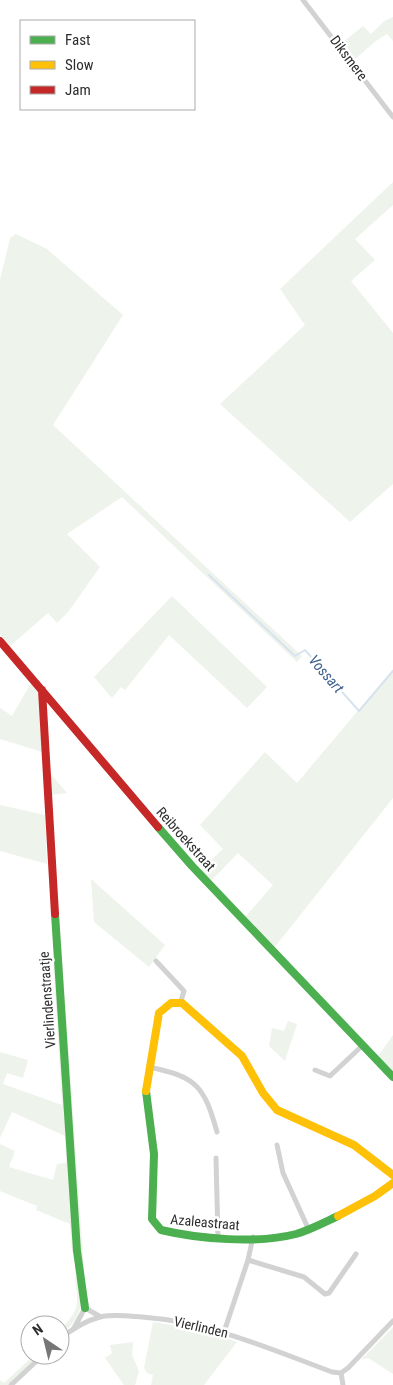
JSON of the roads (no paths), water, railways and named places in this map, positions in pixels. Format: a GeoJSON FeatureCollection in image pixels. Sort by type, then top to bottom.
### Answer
{"type":"FeatureCollection","features":[{"type":"Feature","properties":{"kind":"street","name":"Diksmere"},"geometry":{"type":"LineString","coordinates":[[303,0],[393,117]]}},
{"type":"Feature","properties":{"kind":"street","name":"Reibroekstraat"},"geometry":{"type":"LineString","coordinates":[[0,641],[192,866],[393,1077]]}},
{"type":"Feature","properties":{"kind":"street","name":"Vierlindenstraatje"},"geometry":{"type":"LineString","coordinates":[[42,690],[40,701],[70,1163],[77,1251],[85,1308]]}},
{"type":"Feature","properties":{"kind":"street"},"geometry":{"type":"LineString","coordinates":[[156,961],[184,991],[181,1002],[242,1056],[263,1093],[276,1110],[354,1145],[393,1175]]}},
{"type":"Feature","properties":{"kind":"street","name":"Azaleastraat"},"geometry":{"type":"LineString","coordinates":[[181,1002],[168,1004],[159,1013],[149,1067],[147,1109],[154,1154],[152,1218],[158,1227],[165,1232],[218,1238],[295,1234],[377,1197],[393,1183]]}},
{"type":"Feature","properties":{"kind":"street"},"geometry":{"type":"LineString","coordinates":[[315,1070],[330,1076],[363,1046]]}},
{"type":"Feature","properties":{"kind":"street"},"geometry":{"type":"LineString","coordinates":[[149,1067],[175,1072],[195,1084],[209,1104],[217,1132]]}},
{"type":"Feature","properties":{"kind":"street"},"geometry":{"type":"LineString","coordinates":[[277,1145],[283,1173],[308,1228]]}},
{"type":"Feature","properties":{"kind":"street"},"geometry":{"type":"LineString","coordinates":[[216,1158],[218,1238]]}},
{"type":"Feature","properties":{"kind":"street"},"geometry":{"type":"LineString","coordinates":[[224,1332],[248,1260],[253,1237]]}},
{"type":"Feature","properties":{"kind":"street"},"geometry":{"type":"LineString","coordinates":[[248,1260],[304,1277],[325,1294],[329,1293],[356,1254]]}},
{"type":"Feature","properties":{"kind":"street"},"geometry":{"type":"LineString","coordinates":[[74,1328],[85,1308],[101,1317]]}},
{"type":"Feature","properties":{"kind":"street","name":"Vierlinden"},"geometry":{"type":"LineString","coordinates":[[70,1331],[101,1317],[118,1316],[165,1319],[224,1332],[332,1372],[341,1373]]}},
{"type":"Feature","properties":{"kind":"street"},"geometry":{"type":"LineString","coordinates":[[343,1385],[341,1373],[393,1321]]}},
{"type":"Feature","properties":{"kind":"street"},"geometry":{"type":"LineString","coordinates":[[11,1385],[32,1365]]}},
{"type":"Feature","properties":{"kind":"waterway","name":"Vossart"},"geometry":{"type":"LineString","coordinates":[[209,575],[295,656],[305,650],[359,711],[393,671]]}}]}
